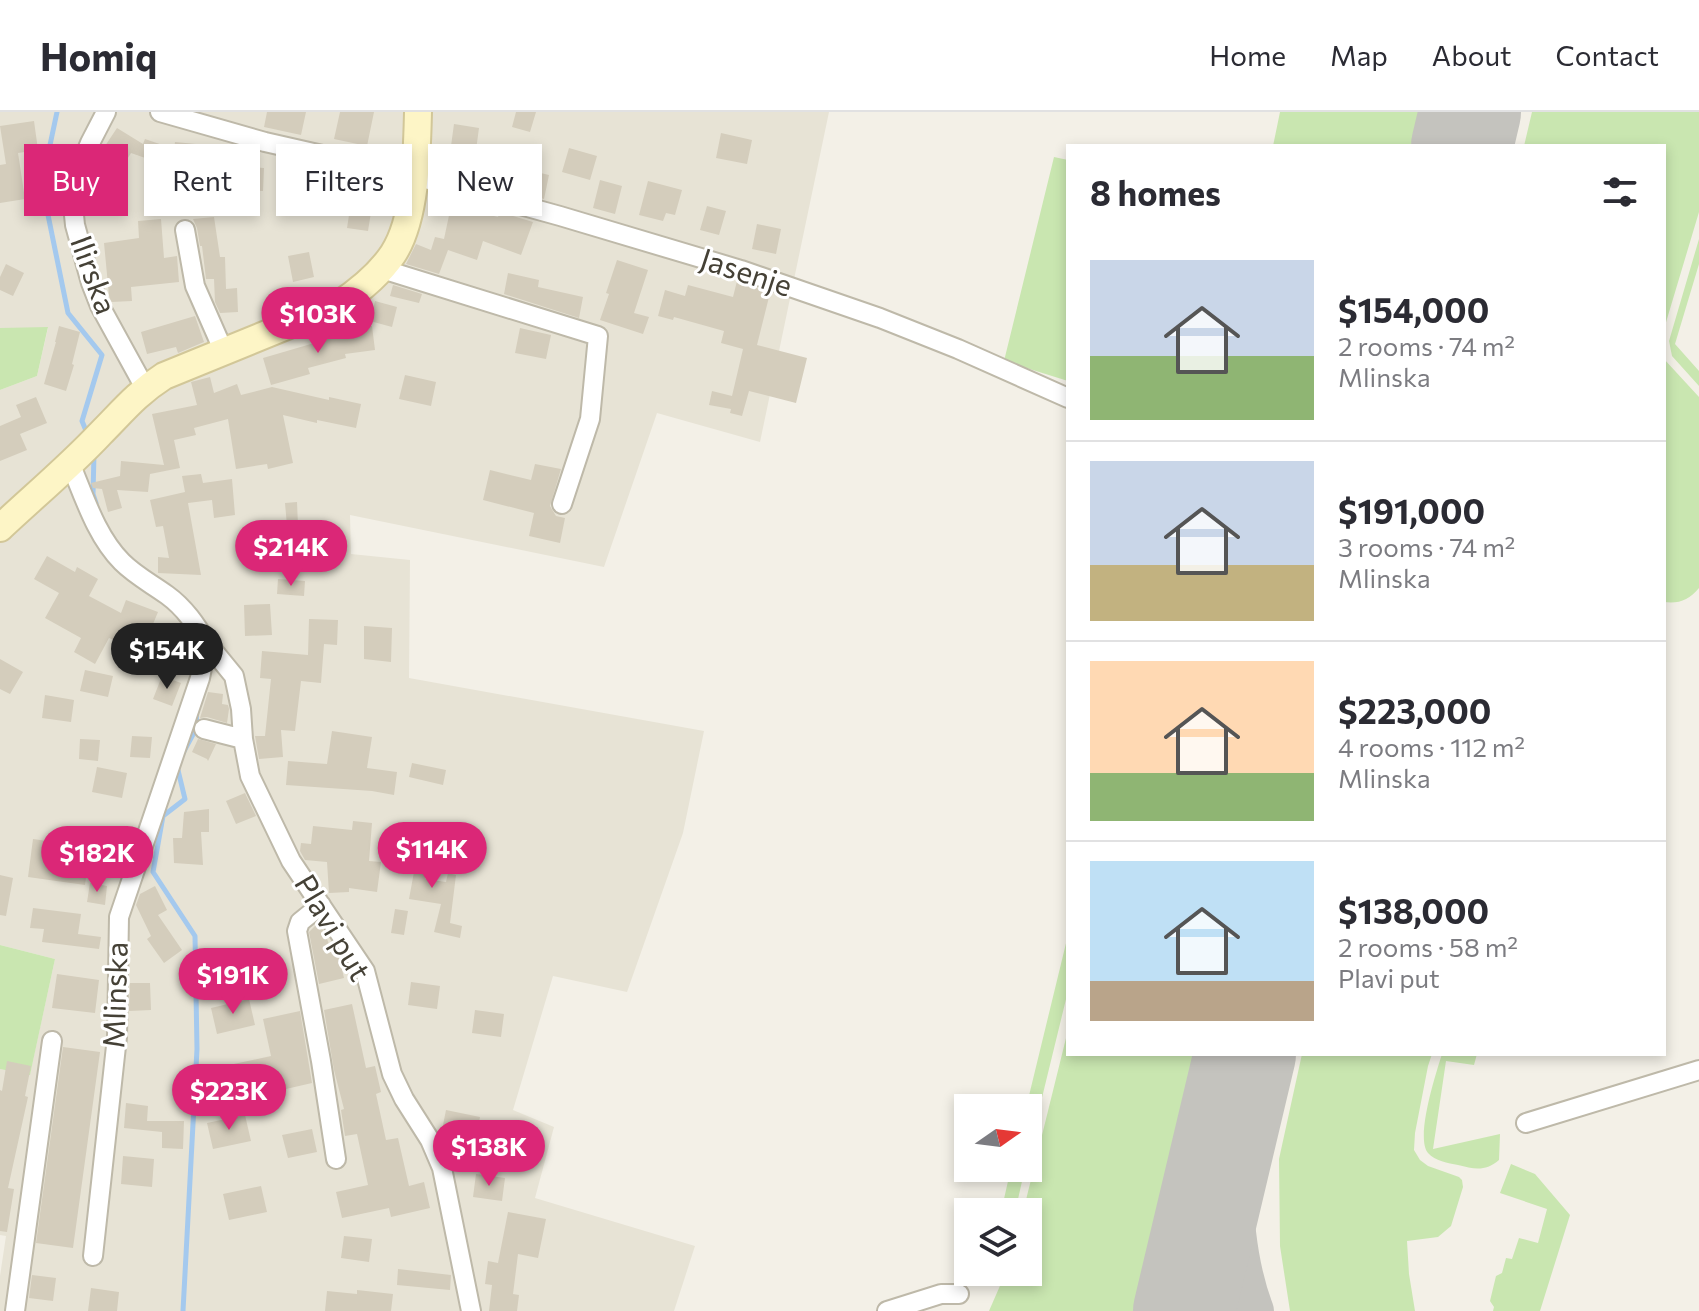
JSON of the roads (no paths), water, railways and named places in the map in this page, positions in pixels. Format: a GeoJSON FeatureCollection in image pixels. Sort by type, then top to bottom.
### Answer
{"type":"FeatureCollection","features":[{"type":"Feature","properties":{"kind":"street","name":"Ilirska"},"geometry":{"type":"LineString","coordinates":[[106,112],[78,172],[73,205],[75,225],[100,306],[145,388]]}},
{"type":"Feature","properties":{"kind":"street","name":"Jasenje"},"geometry":{"type":"LineString","coordinates":[[160,112],[265,142],[415,176],[741,270],[893,323],[1066,397]]}},
{"type":"Feature","properties":{"kind":"street"},"geometry":{"type":"LineString","coordinates":[[0,528],[145,388],[164,376],[338,305],[358,292],[382,269],[395,251],[405,228],[418,153],[418,112]]}},
{"type":"Feature","properties":{"kind":"street"},"geometry":{"type":"LineString","coordinates":[[185,230],[195,286],[224,352]]}},
{"type":"Feature","properties":{"kind":"street"},"geometry":{"type":"LineString","coordinates":[[382,269],[598,336],[590,419],[562,504]]}},
{"type":"Feature","properties":{"kind":"street"},"geometry":{"type":"LineString","coordinates":[[85,449],[94,519],[104,540],[121,561],[185,611],[216,652]]}},
{"type":"Feature","properties":{"kind":"street","name":"Plavi put"},"geometry":{"type":"LineString","coordinates":[[216,652],[234,676],[250,776],[291,861],[365,971],[392,1074],[430,1140],[442,1168],[471,1311]]}},
{"type":"Feature","properties":{"kind":"street","name":"Mlinska"},"geometry":{"type":"LineString","coordinates":[[93,1256],[117,1037],[119,917],[200,678],[216,652]]}},
{"type":"Feature","properties":{"kind":"street"},"geometry":{"type":"LineString","coordinates":[[204,729],[243,739]]}},
{"type":"Feature","properties":{"kind":"street"},"geometry":{"type":"LineString","coordinates":[[321,905],[300,922],[297,931],[336,1159]]}},
{"type":"Feature","properties":{"kind":"street","name":"Mlinska"},"geometry":{"type":"LineString","coordinates":[[15,1311],[52,1041]]}},
{"type":"Feature","properties":{"kind":"street"},"geometry":{"type":"LineString","coordinates":[[1526,1123],[1699,1070]]}},
{"type":"Feature","properties":{"kind":"street"},"geometry":{"type":"LineString","coordinates":[[887,1311],[941,1294],[959,1294]]}},
{"type":"Feature","properties":{"kind":"waterway"},"geometry":{"type":"LineString","coordinates":[[57,112],[50,145],[47,210],[68,313],[102,355],[82,421],[87,433]]}},
{"type":"Feature","properties":{"kind":"waterway"},"geometry":{"type":"LineString","coordinates":[[94,454],[93,494],[96,503]]}},
{"type":"Feature","properties":{"kind":"waterway"},"geometry":{"type":"LineString","coordinates":[[183,753],[197,727],[196,711]]}},
{"type":"Feature","properties":{"kind":"waterway"},"geometry":{"type":"LineString","coordinates":[[177,766],[185,799],[163,816],[153,872],[195,936],[197,1049],[183,1311]]}}]}
